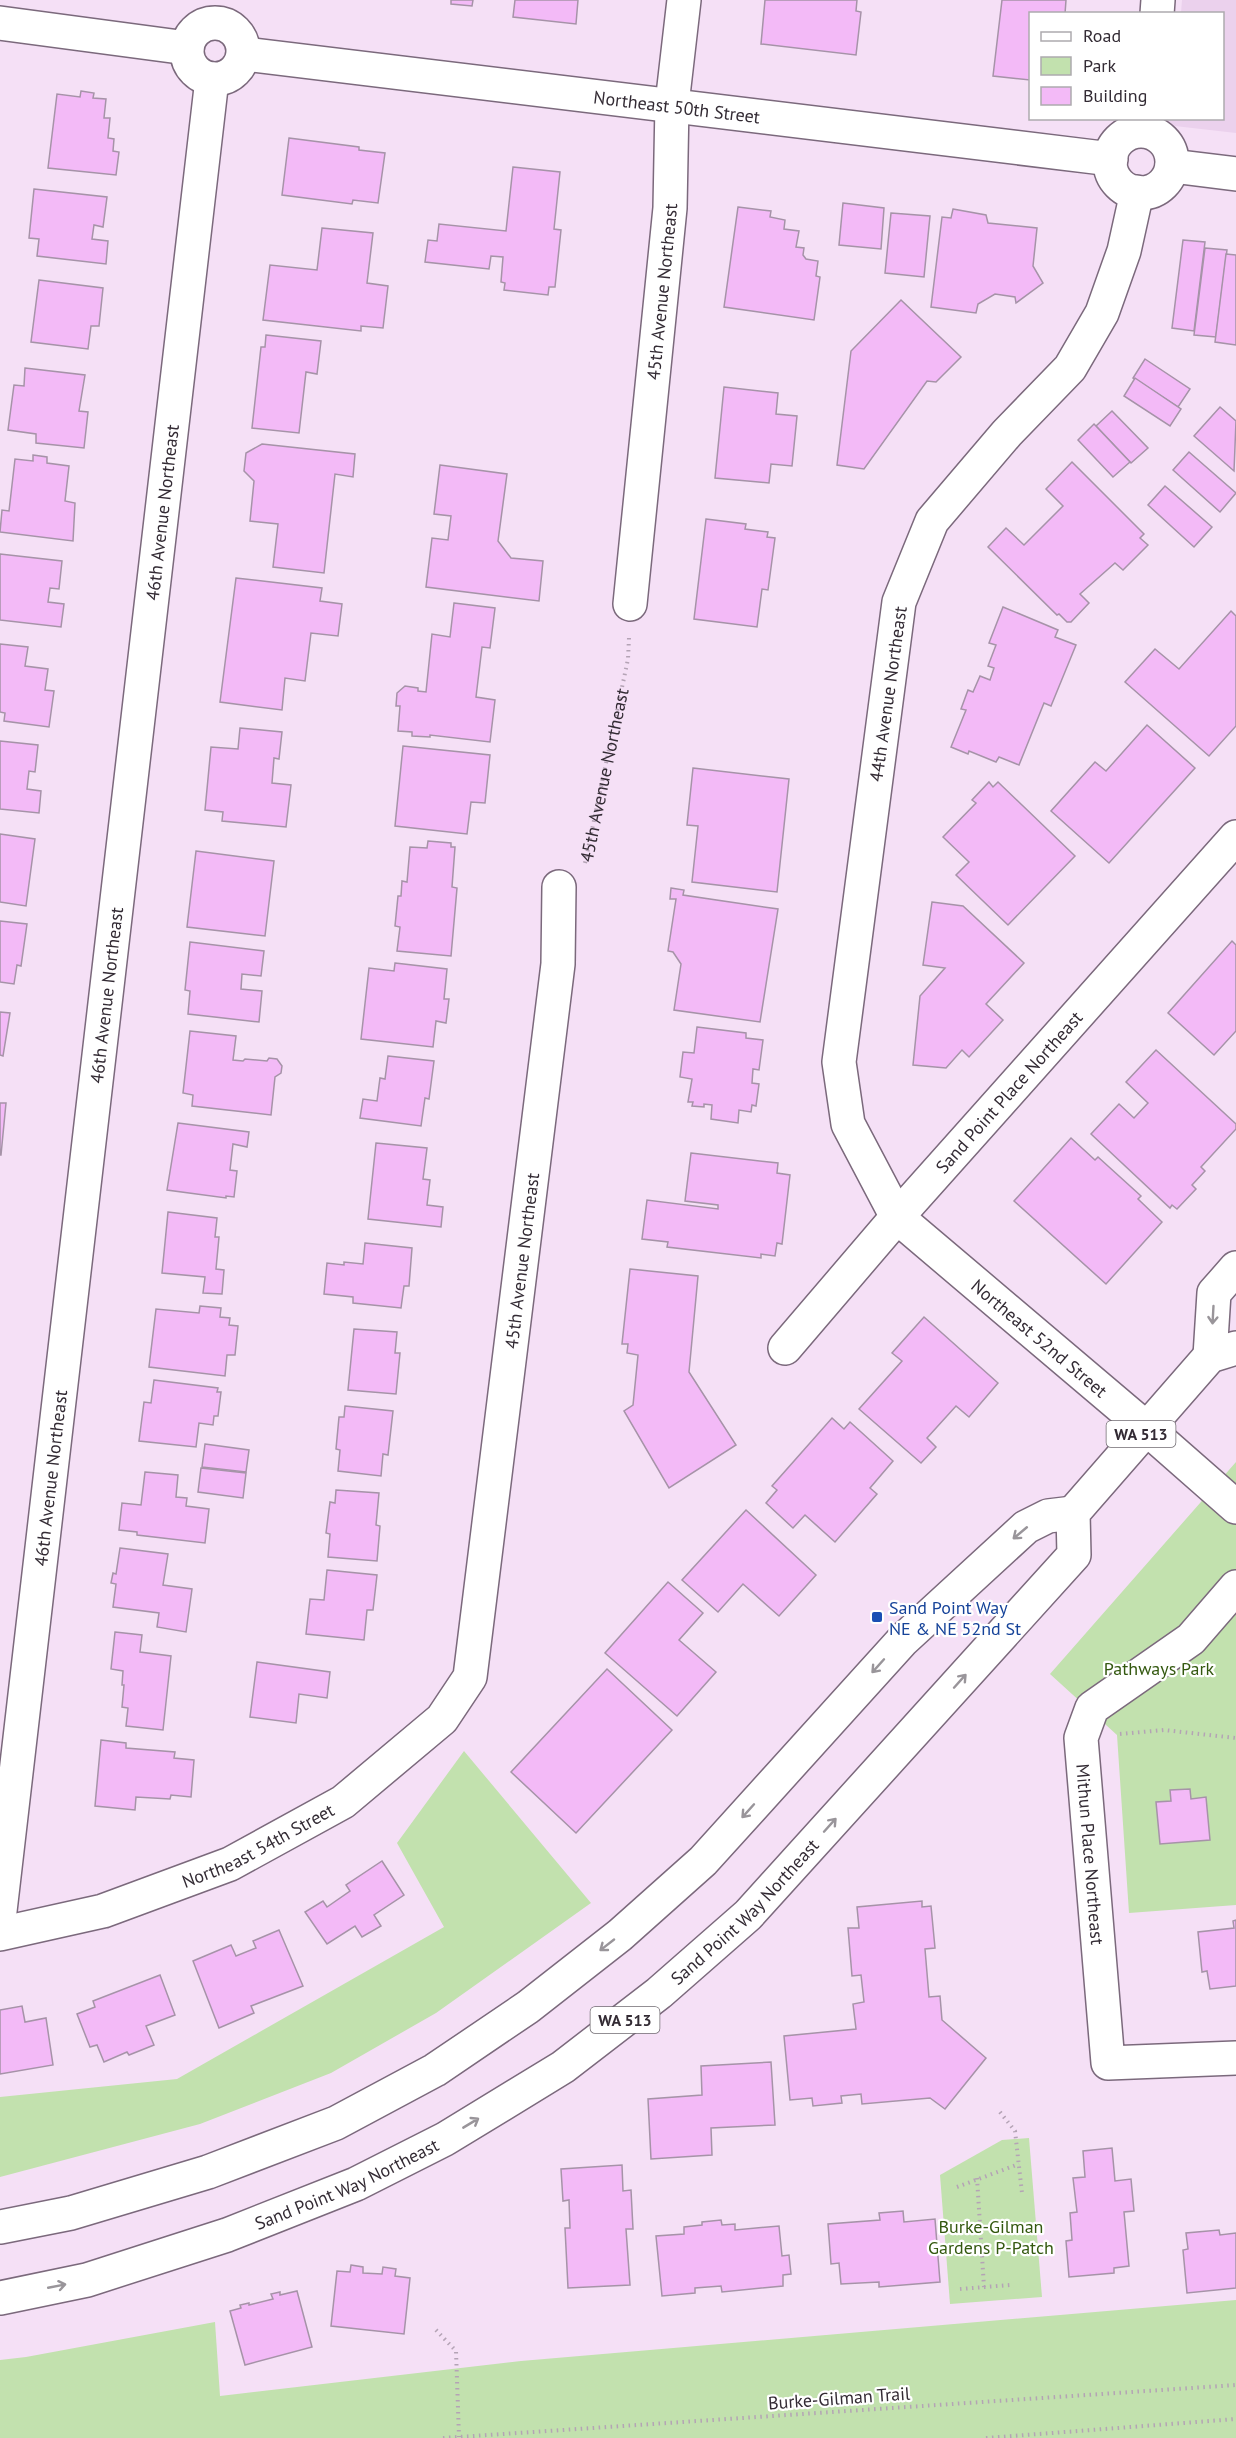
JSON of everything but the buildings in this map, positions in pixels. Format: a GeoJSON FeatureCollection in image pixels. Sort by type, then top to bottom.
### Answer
{"type":"FeatureCollection","features":[{"type":"Feature","properties":{"kind":"street","name":"45th Avenue Northeast"},"geometry":{"type":"LineString","coordinates":[[630,604],[670,208],[672,104],[684,0]]}},
{"type":"Feature","properties":{"kind":"street"},"geometry":{"type":"LineString","coordinates":[[220,11],[229,26],[237,33],[243,44],[244,54],[240,65],[233,73],[223,79],[212,79],[201,76],[193,69],[188,59],[187,48],[190,37],[197,29],[207,24],[220,11]]}},
{"type":"Feature","properties":{"kind":"street"},"geometry":{"type":"LineString","coordinates":[[0,23],[187,48]]}},
{"type":"Feature","properties":{"kind":"street","name":"Northeast 50th Street"},"geometry":{"type":"LineString","coordinates":[[244,54],[672,104],[1111,159]]}},
{"type":"Feature","properties":{"kind":"street","name":"46th Avenue Northeast"},"geometry":{"type":"LineString","coordinates":[[0,1911],[212,79]]}},
{"type":"Feature","properties":{"kind":"street"},"geometry":{"type":"LineString","coordinates":[[1146,125],[1163,139],[1169,148],[1172,166],[1167,179],[1160,186],[1151,191],[1137,192],[1123,187],[1116,181],[1111,159],[1116,144],[1123,137],[1146,125]]}},
{"type":"Feature","properties":{"kind":"street"},"geometry":{"type":"LineString","coordinates":[[1172,166],[1236,174]]}},
{"type":"Feature","properties":{"kind":"street","name":"44th Avenue Northeast"},"geometry":{"type":"LineString","coordinates":[[897,1217],[848,1124],[839,1062],[899,602],[932,521],[1007,433],[1070,368],[1102,314],[1124,251],[1137,192]]}},
{"type":"Feature","properties":{"kind":"street","name":"Sand Point Place Northeast"},"geometry":{"type":"LineString","coordinates":[[785,1348],[897,1217],[1236,837]]}},
{"type":"Feature","properties":{"kind":"street","name":"45th Avenue Northeast"},"geometry":{"type":"LineString","coordinates":[[470,1677],[558,964],[559,887]]}},
{"type":"Feature","properties":{"kind":"street","name":"Northeast 52nd Street"},"geometry":{"type":"LineString","coordinates":[[897,1217],[1236,1507]]}},
{"type":"Feature","properties":{"kind":"street","name":"WA 513"},"geometry":{"type":"LineString","coordinates":[[1073,1513],[1146,1428],[1223,1352],[1214,1293],[1236,1268]]}},
{"type":"Feature","properties":{"kind":"street"},"geometry":{"type":"LineString","coordinates":[[0,2227],[71,2213],[208,2172],[336,2122],[444,2064],[528,2007],[620,1935],[703,1861],[903,1640],[1026,1527],[1048,1516],[1073,1513]]}},
{"type":"Feature","properties":{"kind":"street","name":"Sand Point Way Northeast"},"geometry":{"type":"LineString","coordinates":[[0,2298],[87,2280],[227,2235],[356,2184],[445,2139],[564,2067],[659,1993],[748,1915],[1074,1555],[1073,1513]]}},
{"type":"Feature","properties":{"kind":"street","name":"Mithun Place Northeast"},"geometry":{"type":"LineString","coordinates":[[1236,1587],[1191,1640],[1092,1708],[1081,1738],[1108,2063],[1236,2058]]}},
{"type":"Feature","properties":{"kind":"street","name":"Northeast 54th Street"},"geometry":{"type":"LineString","coordinates":[[0,1934],[103,1911],[231,1864],[342,1802],[442,1719],[470,1677]]}},
{"type":"Feature","properties":{"kind":"path","name":"45th Avenue Northeast"},"geometry":{"type":"LineString","coordinates":[[559,887],[580,877],[588,854],[628,659],[630,604]]}},
{"type":"Feature","properties":{"kind":"path"},"geometry":{"type":"LineString","coordinates":[[1081,1738],[1164,1730],[1236,1738]]}},
{"type":"Feature","properties":{"kind":"path"},"geometry":{"type":"LineString","coordinates":[[1000,2112],[1015,2130],[1022,2193]]}},
{"type":"Feature","properties":{"kind":"path"},"geometry":{"type":"LineString","coordinates":[[957,2187],[1019,2164]]}},
{"type":"Feature","properties":{"kind":"path"},"geometry":{"type":"LineString","coordinates":[[978,2178],[984,2287]]}},
{"type":"Feature","properties":{"kind":"path"},"geometry":{"type":"LineString","coordinates":[[960,2289],[1010,2285]]}},
{"type":"Feature","properties":{"kind":"path"},"geometry":{"type":"LineString","coordinates":[[436,2330],[456,2351],[459,2437]]}},
{"type":"Feature","properties":{"kind":"path","name":"Burke-Gilman Trail"},"geometry":{"type":"LineString","coordinates":[[443,2438],[1236,2385]]}},
{"type":"Feature","properties":{"kind":"path"},"geometry":{"type":"LineString","coordinates":[[986,2438],[1236,2419]]}},
{"type":"Feature","properties":{"kind":"shaded area"},"geometry":{"type":"Polygon","coordinates":[[[1182,0],[1236,0],[1236,133],[1166,125],[1167,120],[1224,120],[1224,12],[1181,12],[1182,0]]]}},
{"type":"Feature","properties":{"kind":"green space","name":"Pathways Park"},"geometry":{"type":"Polygon","coordinates":[[[1236,1462],[1236,1905],[1129,1913],[1117,1735],[1050,1674],[1236,1462]]]}},
{"type":"Feature","properties":{"kind":"green space"},"geometry":{"type":"Polygon","coordinates":[[[464,1751],[591,1903],[436,2013],[331,2073],[200,2124],[0,2177],[0,2097],[177,2079],[444,1927],[397,1843],[464,1751]]]}},
{"type":"Feature","properties":{"kind":"green space","name":"Burke-Gilman Gardens P-Patch"},"geometry":{"type":"Polygon","coordinates":[[[1029,2138],[1042,2297],[950,2304],[940,2175],[1002,2140],[1029,2138]]]}},
{"type":"Feature","properties":{"kind":"green space"},"geometry":{"type":"Polygon","coordinates":[[[1236,2300],[1236,2438],[0,2438],[0,2360],[215,2322],[220,2396],[521,2361],[1236,2300]]]}},
{"type":"Feature","properties":{"kind":"place","name":"Sand Point Way NE & NE 52nd St"},"geometry":{"type":"Point","coordinates":[877,1617]}}]}
